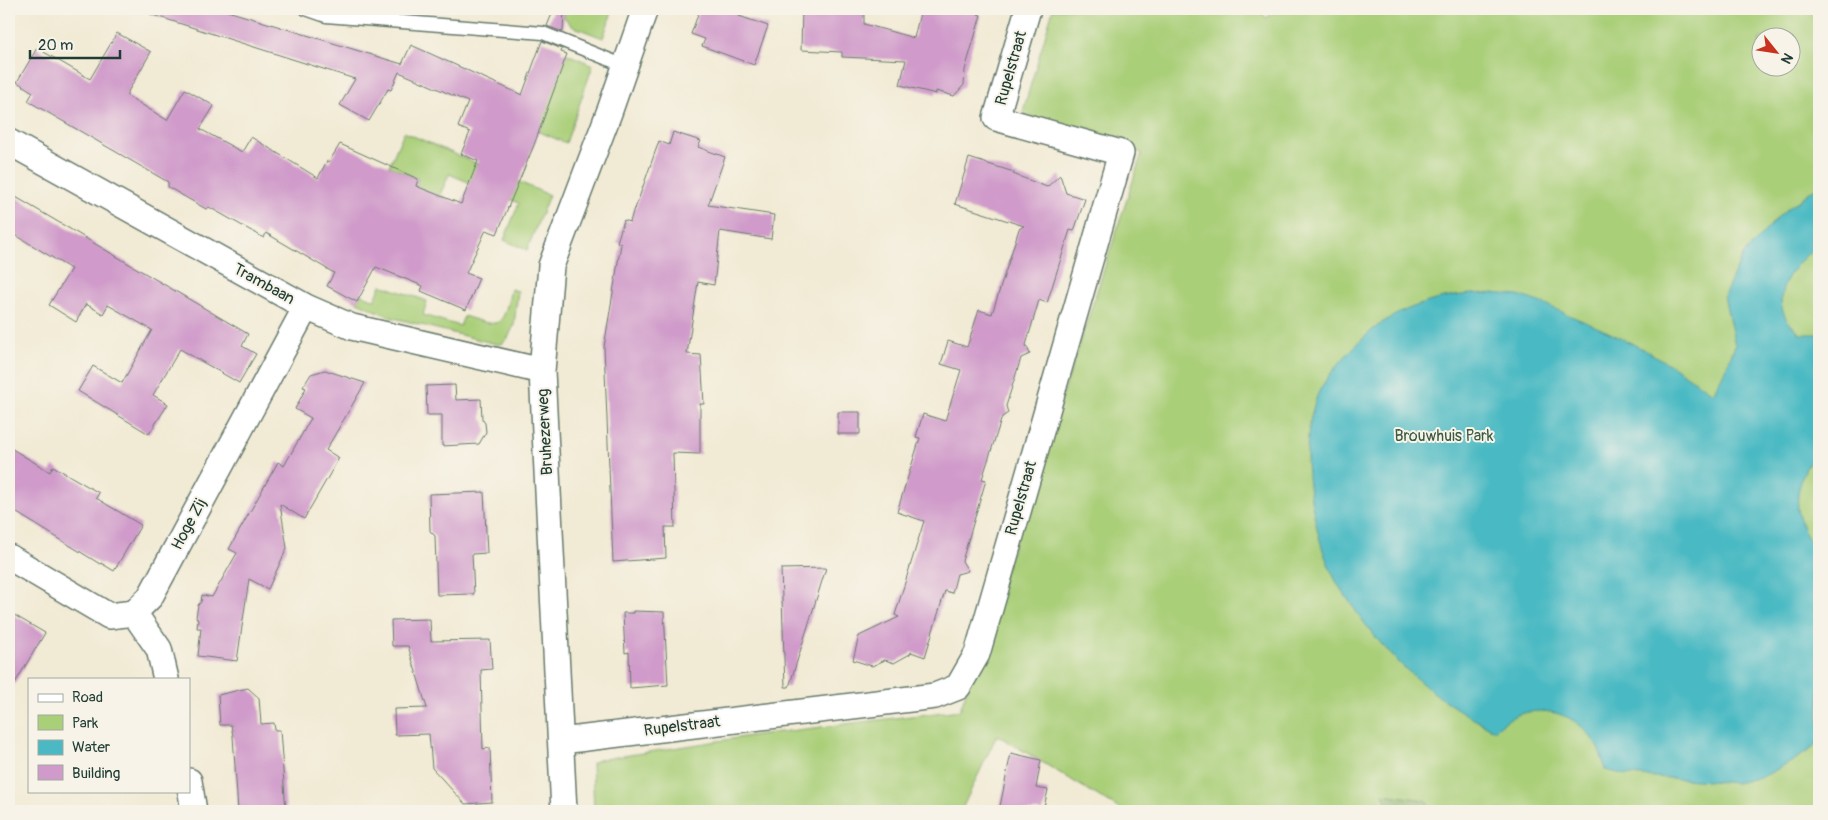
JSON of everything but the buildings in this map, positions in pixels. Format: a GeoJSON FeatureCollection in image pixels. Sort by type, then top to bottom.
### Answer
{"type":"FeatureCollection","features":[{"type":"Feature","properties":{"kind":"street","name":"Bruhezerweg"},"geometry":{"type":"LineString","coordinates":[[564,811],[542,371],[551,266],[645,9]]}},
{"type":"Feature","properties":{"kind":"street","name":"Rupelstraat"},"geometry":{"type":"LineString","coordinates":[[561,741],[935,696],[958,687],[976,654],[1120,153],[996,118],[1028,9]]}},
{"type":"Feature","properties":{"kind":"street","name":"Trambaan"},"geometry":{"type":"LineString","coordinates":[[9,142],[306,307],[352,327],[542,371]]}},
{"type":"Feature","properties":{"kind":"street","name":"Hoge Zij"},"geometry":{"type":"LineString","coordinates":[[134,613],[150,597],[306,307]]}},
{"type":"Feature","properties":{"kind":"street"},"geometry":{"type":"LineString","coordinates":[[9,557],[109,616],[134,613],[159,649],[166,678]]}},
{"type":"Feature","properties":{"kind":"street"},"geometry":{"type":"LineString","coordinates":[[190,787],[194,811]]}},
{"type":"Feature","properties":{"kind":"lane"},"geometry":{"type":"LineString","coordinates":[[306,9],[326,16],[543,33],[625,66]]}},
{"type":"Feature","properties":{"kind":"green space"},"geometry":{"type":"Polygon","coordinates":[[[564,9],[613,9],[603,38],[572,26],[564,17],[564,9]]]}},
{"type":"Feature","properties":{"kind":"green space","name":"Brouwhuis Park"},"geometry":{"type":"Polygon","coordinates":[[[1053,9],[1259,9],[1266,18],[1279,9],[1819,9],[1819,810],[1123,811],[997,735],[961,811],[594,811],[592,763],[598,760],[756,735],[960,710],[1142,153],[1024,115],[1023,111],[1053,9]]]}},
{"type":"Feature","properties":{"kind":"green space"},"geometry":{"type":"Polygon","coordinates":[[[567,54],[593,65],[566,143],[513,121],[567,54]]]}},
{"type":"Feature","properties":{"kind":"green space"},"geometry":{"type":"Polygon","coordinates":[[[404,132],[549,195],[527,250],[504,240],[519,203],[449,174],[440,195],[446,198],[440,212],[410,202],[418,179],[389,166],[404,132]]]}},
{"type":"Feature","properties":{"kind":"green space"},"geometry":{"type":"Polygon","coordinates":[[[381,285],[427,301],[423,315],[460,326],[464,316],[486,322],[498,322],[505,312],[511,289],[518,291],[514,325],[508,338],[502,344],[496,344],[390,317],[357,302],[361,294],[375,300],[381,285]]]}},
{"type":"Feature","properties":{"kind":"green space"},"geometry":{"type":"Polygon","coordinates":[[[1383,794],[1426,800],[1433,811],[1390,811],[1383,794]]]}},
{"type":"Feature","properties":{"kind":"water"},"geometry":{"type":"Polygon","coordinates":[[[1819,185],[1819,244],[1796,266],[1784,285],[1782,295],[1782,306],[1785,316],[1800,334],[1819,334],[1820,446],[1801,479],[1798,502],[1801,523],[1819,553],[1819,739],[1813,748],[1764,776],[1737,783],[1627,775],[1605,770],[1595,742],[1576,722],[1564,716],[1550,712],[1535,711],[1520,714],[1509,719],[1494,730],[1452,706],[1414,677],[1397,661],[1365,624],[1337,582],[1322,548],[1309,486],[1307,447],[1313,409],[1317,396],[1326,380],[1348,353],[1384,321],[1401,312],[1440,299],[1480,293],[1525,297],[1609,332],[1657,357],[1713,393],[1735,345],[1724,296],[1743,255],[1781,214],[1819,185]]]}}]}
